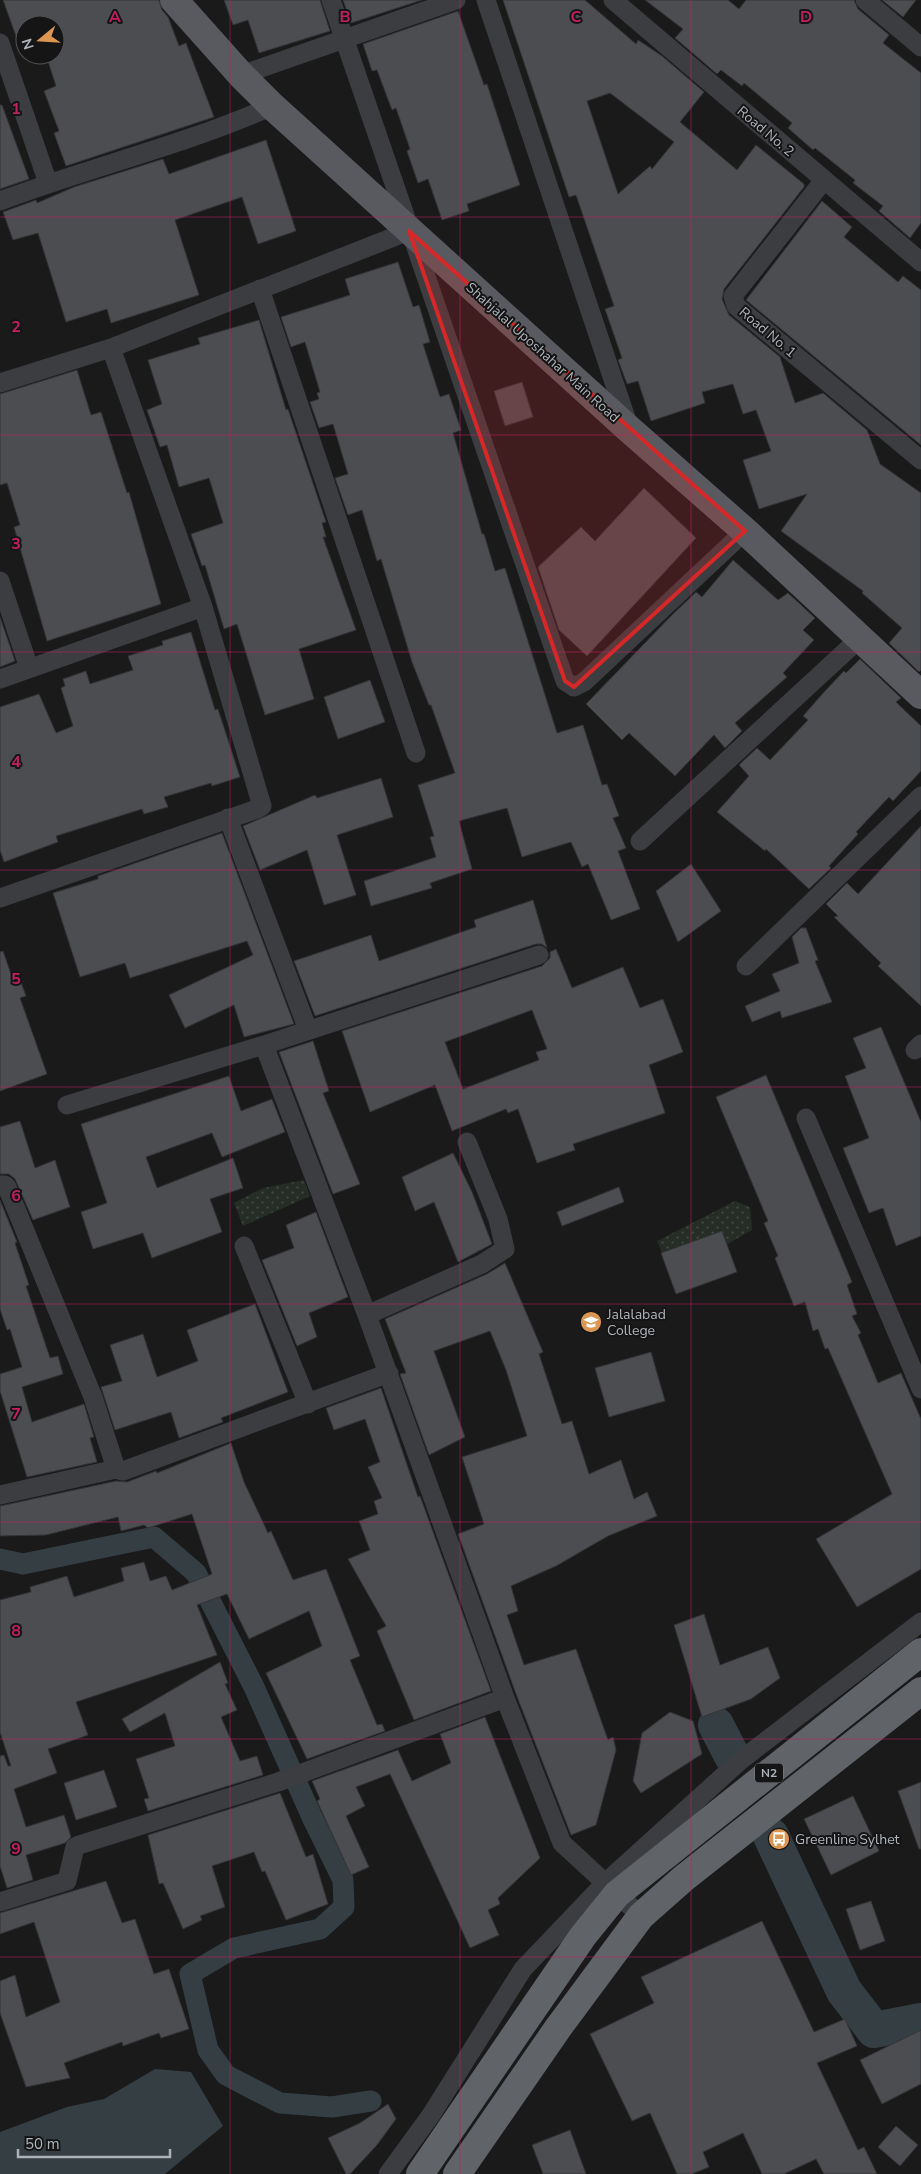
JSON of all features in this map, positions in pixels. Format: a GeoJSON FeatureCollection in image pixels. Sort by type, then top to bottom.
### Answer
{"type":"FeatureCollection","features":[{"type":"Feature","properties":{"kind":"highway","name":"N2"},"geometry":{"type":"LineString","coordinates":[[420,2174],[583,1936],[611,1889],[921,1652]]}},
{"type":"Feature","properties":{"kind":"highway","name":"N2"},"geometry":{"type":"LineString","coordinates":[[457,2174],[558,2028],[641,1916],[692,1871],[921,1691]]}},
{"type":"Feature","properties":{"kind":"main road","name":"Shahjalal Uposhahar Main Road"},"geometry":{"type":"LineString","coordinates":[[174,0],[241,76],[272,106],[630,430],[745,531],[921,695]]}},
{"type":"Feature","properties":{"kind":"street"},"geometry":{"type":"LineString","coordinates":[[331,0],[565,681],[574,687],[584,682],[745,531]]}},
{"type":"Feature","properties":{"kind":"street"},"geometry":{"type":"LineString","coordinates":[[241,76],[456,0]]}},
{"type":"Feature","properties":{"kind":"street"},"geometry":{"type":"LineString","coordinates":[[486,0],[630,430]]}},
{"type":"Feature","properties":{"kind":"street","name":"Road No. 2"},"geometry":{"type":"LineString","coordinates":[[612,0],[921,262]]}},
{"type":"Feature","properties":{"kind":"street"},"geometry":{"type":"LineString","coordinates":[[865,0],[921,47]]}},
{"type":"Feature","properties":{"kind":"street"},"geometry":{"type":"LineString","coordinates":[[0,43],[48,183]]}},
{"type":"Feature","properties":{"kind":"street"},"geometry":{"type":"LineString","coordinates":[[0,201],[48,183],[240,120],[272,106]]}},
{"type":"Feature","properties":{"kind":"street","name":"Road No. 1"},"geometry":{"type":"LineString","coordinates":[[824,180],[732,296],[736,306],[921,460]]}},
{"type":"Feature","properties":{"kind":"street"},"geometry":{"type":"LineString","coordinates":[[0,383],[111,348],[409,230]]}},
{"type":"Feature","properties":{"kind":"street"},"geometry":{"type":"LineString","coordinates":[[260,289],[416,753]]}},
{"type":"Feature","properties":{"kind":"street"},"geometry":{"type":"LineString","coordinates":[[0,898],[258,809],[262,806],[203,607],[111,348]]}},
{"type":"Feature","properties":{"kind":"street"},"geometry":{"type":"LineString","coordinates":[[0,581],[29,668]]}},
{"type":"Feature","properties":{"kind":"street"},"geometry":{"type":"LineString","coordinates":[[0,679],[203,607]]}},
{"type":"Feature","properties":{"kind":"street"},"geometry":{"type":"LineString","coordinates":[[640,842],[859,638]]}},
{"type":"Feature","properties":{"kind":"street"},"geometry":{"type":"LineString","coordinates":[[746,966],[921,796]]}},
{"type":"Feature","properties":{"kind":"street"},"geometry":{"type":"LineString","coordinates":[[228,818],[308,1030]]}},
{"type":"Feature","properties":{"kind":"street"},"geometry":{"type":"LineString","coordinates":[[67,1104],[264,1045],[539,955]]}},
{"type":"Feature","properties":{"kind":"street"},"geometry":{"type":"LineString","coordinates":[[264,1045],[389,1373],[505,1698],[562,1843],[641,1916]]}},
{"type":"Feature","properties":{"kind":"street"},"geometry":{"type":"LineString","coordinates":[[806,1118],[921,1389]]}},
{"type":"Feature","properties":{"kind":"street"},"geometry":{"type":"LineString","coordinates":[[367,1315],[482,1264],[505,1250],[498,1219],[467,1142]]}},
{"type":"Feature","properties":{"kind":"street"},"geometry":{"type":"LineString","coordinates":[[0,1185],[7,1187],[74,1347],[93,1397],[116,1468]]}},
{"type":"Feature","properties":{"kind":"street"},"geometry":{"type":"LineString","coordinates":[[244,1246],[308,1404]]}},
{"type":"Feature","properties":{"kind":"street"},"geometry":{"type":"LineString","coordinates":[[874,1281],[890,1298],[921,1373]]}},
{"type":"Feature","properties":{"kind":"street"},"geometry":{"type":"LineString","coordinates":[[0,1495],[116,1468],[123,1471],[389,1373]]}},
{"type":"Feature","properties":{"kind":"street"},"geometry":{"type":"LineString","coordinates":[[388,2174],[431,2115],[523,1969],[611,1889],[741,1760],[921,1622]]}},
{"type":"Feature","properties":{"kind":"street"},"geometry":{"type":"LineString","coordinates":[[0,1902],[66,1882],[75,1847],[78,1845],[278,1782],[505,1698]]}},
{"type":"Feature","properties":{"kind":"highlighted area"},"geometry":{"type":"Polygon","coordinates":[[[409,231],[745,531],[574,687],[565,681],[409,231]]]}},
{"type":"Feature","properties":{"kind":"shaded area"},"geometry":{"type":"Polygon","coordinates":[[[304,1180],[310,1196],[243,1226],[234,1203],[263,1188],[304,1180]]]}},
{"type":"Feature","properties":{"kind":"shaded area"},"geometry":{"type":"Polygon","coordinates":[[[735,1201],[750,1207],[752,1230],[672,1276],[657,1241],[735,1201]]]}},
{"type":"Feature","properties":{"kind":"shaded area"},"geometry":{"type":"Polygon","coordinates":[[[155,2069],[191,2072],[223,2126],[165,2174],[0,2174],[0,2132],[67,2107],[104,2099],[155,2069]]]}},
{"type":"Feature","properties":{"kind":"building"},"geometry":{"type":"Polygon","coordinates":[[[3,0],[159,0],[179,46],[186,43],[214,117],[66,166],[54,133],[59,131],[44,91],[56,86],[49,65],[65,65],[65,15],[15,15],[15,33],[3,0]]]}},
{"type":"Feature","properties":{"kind":"building"},"geometry":{"type":"Polygon","coordinates":[[[224,0],[320,0],[330,31],[259,53],[248,20],[233,25],[224,0]]]}},
{"type":"Feature","properties":{"kind":"building"},"geometry":{"type":"Polygon","coordinates":[[[343,0],[422,0],[351,23],[343,0]]]}},
{"type":"Feature","properties":{"kind":"building"},"geometry":{"type":"Polygon","coordinates":[[[503,0],[585,0],[636,44],[638,40],[662,56],[704,92],[680,122],[737,170],[756,145],[804,184],[804,187],[724,289],[722,299],[729,315],[780,357],[795,403],[823,393],[867,430],[880,464],[921,493],[921,670],[919,672],[889,643],[902,628],[862,593],[863,591],[781,531],[807,494],[759,509],[743,460],[771,451],[756,410],[743,414],[733,384],[702,392],[705,403],[651,421],[638,381],[627,384],[618,360],[622,358],[605,309],[614,306],[576,195],[569,197],[503,0]],[[610,93],[587,101],[618,194],[650,166],[652,169],[674,142],[610,93]]]}},
{"type":"Feature","properties":{"kind":"building"},"geometry":{"type":"Polygon","coordinates":[[[645,0],[728,0],[739,9],[746,0],[854,0],[858,9],[889,35],[883,43],[921,73],[921,223],[910,238],[879,211],[883,206],[853,183],[855,180],[815,148],[813,150],[788,128],[792,123],[744,83],[742,86],[721,70],[717,74],[675,38],[683,29],[645,0]]]}},
{"type":"Feature","properties":{"kind":"building"},"geometry":{"type":"Polygon","coordinates":[[[882,0],[916,0],[903,17],[882,0]]]}},
{"type":"Feature","properties":{"kind":"building"},"geometry":{"type":"Polygon","coordinates":[[[458,11],[484,85],[487,84],[520,185],[467,204],[469,211],[442,220],[428,179],[418,183],[407,151],[410,149],[396,108],[392,110],[377,70],[372,71],[363,44],[458,11]]]}},
{"type":"Feature","properties":{"kind":"building"},"geometry":{"type":"Polygon","coordinates":[[[0,105],[2,105],[29,179],[0,189],[0,105]]]}},
{"type":"Feature","properties":{"kind":"building"},"geometry":{"type":"Polygon","coordinates":[[[266,140],[296,231],[258,244],[242,197],[175,220],[199,295],[111,323],[107,309],[66,322],[38,233],[13,240],[3,212],[36,200],[37,203],[74,187],[163,159],[169,174],[266,140]]]}},
{"type":"Feature","properties":{"kind":"building"},"geometry":{"type":"Polygon","coordinates":[[[822,201],[852,227],[844,237],[898,282],[903,276],[921,290],[921,445],[746,300],[822,201]]]}},
{"type":"Feature","properties":{"kind":"building"},"geometry":{"type":"Polygon","coordinates":[[[398,262],[413,307],[419,305],[430,342],[423,344],[440,397],[449,394],[461,430],[453,433],[482,534],[484,534],[495,571],[505,568],[557,733],[583,725],[602,785],[607,784],[619,816],[613,818],[626,848],[618,851],[640,909],[611,920],[588,864],[582,867],[571,842],[522,857],[507,808],[459,821],[472,869],[430,883],[432,888],[371,906],[364,881],[436,857],[430,837],[434,836],[418,785],[455,773],[431,705],[429,705],[412,662],[381,559],[377,561],[362,510],[348,515],[335,478],[348,474],[333,424],[319,428],[310,402],[319,399],[317,393],[320,392],[305,342],[291,347],[281,317],[350,295],[345,279],[398,262]]]}},
{"type":"Feature","properties":{"kind":"building"},"geometry":{"type":"Polygon","coordinates":[[[259,320],[286,410],[288,409],[326,522],[322,523],[326,537],[323,537],[356,630],[299,649],[314,699],[265,715],[237,624],[224,629],[205,565],[202,566],[191,534],[223,523],[209,478],[179,487],[167,445],[160,447],[147,410],[162,404],[148,360],[200,344],[198,338],[259,320]]]}},
{"type":"Feature","properties":{"kind":"building"},"geometry":{"type":"Polygon","coordinates":[[[77,370],[91,415],[101,412],[127,493],[129,492],[161,604],[47,641],[14,527],[20,525],[7,483],[0,485],[0,394],[77,370]]]}},
{"type":"Feature","properties":{"kind":"building"},"geometry":{"type":"Polygon","coordinates":[[[522,382],[533,417],[505,426],[494,391],[522,382]]]}},
{"type":"Feature","properties":{"kind":"building"},"geometry":{"type":"Polygon","coordinates":[[[644,488],[696,538],[587,656],[559,630],[538,567],[581,527],[595,541],[644,488]]]}},
{"type":"Feature","properties":{"kind":"building"},"geometry":{"type":"Polygon","coordinates":[[[733,560],[778,600],[788,593],[815,618],[803,630],[814,640],[783,673],[787,677],[735,723],[742,731],[725,748],[714,735],[675,776],[629,733],[622,740],[586,704],[696,592],[702,597],[733,560]]]}},
{"type":"Feature","properties":{"kind":"building"},"geometry":{"type":"Polygon","coordinates":[[[0,617],[15,661],[0,667],[0,617]]]}},
{"type":"Feature","properties":{"kind":"building"},"geometry":{"type":"Polygon","coordinates":[[[191,632],[215,710],[218,709],[240,777],[212,786],[211,783],[164,797],[168,807],[144,814],[142,809],[56,836],[58,842],[4,862],[0,850],[0,707],[39,694],[56,733],[73,726],[61,688],[65,686],[63,679],[86,671],[90,684],[133,670],[128,656],[163,645],[162,641],[191,632]]]}},
{"type":"Feature","properties":{"kind":"building"},"geometry":{"type":"Polygon","coordinates":[[[860,659],[901,698],[896,702],[921,726],[921,771],[893,801],[889,797],[856,832],[858,834],[829,866],[831,868],[809,889],[766,849],[765,851],[717,812],[749,776],[739,765],[757,748],[770,760],[808,720],[803,716],[825,691],[844,671],[846,673],[860,659]]]}},
{"type":"Feature","properties":{"kind":"building"},"geometry":{"type":"Polygon","coordinates":[[[370,680],[385,722],[338,739],[324,697],[370,680]]]}},
{"type":"Feature","properties":{"kind":"building"},"geometry":{"type":"Polygon","coordinates":[[[381,778],[393,817],[337,835],[356,895],[324,905],[307,850],[260,870],[243,826],[315,795],[317,798],[381,778]]]}},
{"type":"Feature","properties":{"kind":"building"},"geometry":{"type":"Polygon","coordinates":[[[921,826],[921,1006],[878,966],[881,963],[834,917],[838,916],[826,904],[847,883],[858,894],[921,826]]]}},
{"type":"Feature","properties":{"kind":"building"},"geometry":{"type":"Polygon","coordinates":[[[222,833],[294,1024],[244,1037],[234,1005],[185,1028],[169,995],[253,955],[247,941],[130,978],[125,963],[80,977],[53,893],[98,879],[98,876],[222,833]]]}},
{"type":"Feature","properties":{"kind":"building"},"geometry":{"type":"Polygon","coordinates":[[[691,864],[721,911],[678,942],[656,891],[691,864]]]}},
{"type":"Feature","properties":{"kind":"building"},"geometry":{"type":"Polygon","coordinates":[[[533,900],[547,948],[542,944],[536,944],[315,1016],[294,961],[371,935],[379,961],[476,927],[474,920],[533,900]]]}},
{"type":"Feature","properties":{"kind":"building"},"geometry":{"type":"Polygon","coordinates":[[[801,928],[806,928],[818,960],[815,961],[832,1002],[782,1018],[780,1011],[752,1022],[745,1006],[780,991],[772,974],[799,963],[792,937],[801,928]]]}},
{"type":"Feature","properties":{"kind":"building"},"geometry":{"type":"Polygon","coordinates":[[[556,949],[572,988],[623,967],[640,1008],[663,999],[683,1052],[649,1065],[665,1113],[573,1144],[575,1150],[537,1163],[518,1109],[508,1113],[506,1109],[452,1131],[435,1085],[370,1112],[342,1031],[542,966],[550,958],[550,952],[556,949]],[[532,1010],[445,1042],[463,1089],[539,1060],[536,1052],[547,1049],[532,1010]]]}},
{"type":"Feature","properties":{"kind":"building"},"geometry":{"type":"Polygon","coordinates":[[[3,951],[13,980],[19,977],[26,996],[20,998],[47,1074],[0,1091],[0,952],[3,951]]]}},
{"type":"Feature","properties":{"kind":"building"},"geometry":{"type":"Polygon","coordinates":[[[881,1027],[921,1122],[921,1236],[896,1246],[883,1208],[869,1213],[843,1148],[869,1138],[845,1076],[866,1068],[853,1038],[881,1027]]]}},
{"type":"Feature","properties":{"kind":"building"},"geometry":{"type":"Polygon","coordinates":[[[313,1041],[329,1091],[323,1093],[360,1184],[333,1194],[279,1052],[313,1041]]]}},
{"type":"Feature","properties":{"kind":"building"},"geometry":{"type":"Polygon","coordinates":[[[766,1075],[852,1282],[847,1285],[857,1314],[852,1316],[861,1333],[858,1335],[878,1383],[901,1373],[921,1419],[921,1569],[857,1607],[816,1539],[892,1494],[828,1348],[825,1349],[818,1329],[813,1331],[805,1302],[794,1306],[775,1258],[778,1256],[764,1223],[768,1221],[716,1097],[766,1075]]]}},
{"type":"Feature","properties":{"kind":"building"},"geometry":{"type":"Polygon","coordinates":[[[229,1076],[241,1111],[272,1099],[285,1132],[222,1157],[212,1133],[146,1157],[157,1188],[233,1158],[243,1188],[210,1199],[222,1232],[152,1258],[143,1233],[93,1249],[81,1212],[107,1203],[81,1124],[229,1076]]]}},
{"type":"Feature","properties":{"kind":"building"},"geometry":{"type":"Polygon","coordinates":[[[20,1121],[35,1168],[55,1160],[70,1207],[33,1220],[15,1179],[9,1174],[0,1174],[0,1127],[20,1121]]]}},
{"type":"Feature","properties":{"kind":"building"},"geometry":{"type":"Polygon","coordinates":[[[453,1153],[472,1192],[492,1244],[458,1262],[434,1202],[415,1211],[402,1177],[453,1153]]]}},
{"type":"Feature","properties":{"kind":"building"},"geometry":{"type":"Polygon","coordinates":[[[619,1187],[624,1202],[562,1226],[557,1212],[619,1187]]]}},
{"type":"Feature","properties":{"kind":"building"},"geometry":{"type":"Polygon","coordinates":[[[0,1200],[17,1242],[15,1243],[29,1285],[26,1286],[50,1358],[58,1356],[63,1374],[22,1387],[32,1422],[84,1404],[94,1437],[90,1438],[97,1462],[27,1477],[0,1391],[0,1374],[22,1367],[10,1329],[7,1330],[0,1309],[0,1200]]]}},
{"type":"Feature","properties":{"kind":"building"},"geometry":{"type":"Polygon","coordinates":[[[316,1212],[348,1297],[309,1313],[317,1337],[297,1346],[262,1260],[294,1248],[286,1225],[316,1212]]]}},
{"type":"Feature","properties":{"kind":"building"},"geometry":{"type":"Polygon","coordinates":[[[722,1231],[737,1272],[676,1294],[661,1253],[722,1231]]]}},
{"type":"Feature","properties":{"kind":"building"},"geometry":{"type":"Polygon","coordinates":[[[505,1263],[543,1352],[539,1354],[562,1424],[572,1421],[589,1474],[621,1460],[634,1499],[647,1492],[657,1516],[608,1536],[556,1566],[511,1586],[518,1611],[507,1615],[524,1665],[576,1649],[608,1740],[613,1737],[616,1750],[596,1825],[571,1835],[516,1694],[458,1534],[484,1524],[462,1457],[527,1436],[506,1370],[490,1331],[434,1351],[465,1437],[429,1455],[400,1374],[406,1373],[385,1319],[487,1274],[505,1263]]]}},
{"type":"Feature","properties":{"kind":"building"},"geometry":{"type":"Polygon","coordinates":[[[255,1304],[288,1392],[221,1418],[223,1422],[179,1438],[171,1412],[115,1430],[101,1387],[122,1381],[110,1345],[143,1334],[157,1377],[198,1361],[187,1330],[255,1304]]]}},
{"type":"Feature","properties":{"kind":"building"},"geometry":{"type":"Polygon","coordinates":[[[651,1352],[665,1401],[609,1417],[595,1368],[651,1352]]]}},
{"type":"Feature","properties":{"kind":"building"},"geometry":{"type":"Polygon","coordinates":[[[381,1388],[418,1497],[420,1496],[491,1691],[414,1720],[377,1631],[386,1626],[348,1559],[370,1550],[359,1521],[378,1514],[374,1501],[382,1498],[368,1467],[380,1462],[365,1419],[334,1430],[326,1408],[381,1388]]]}},
{"type":"Feature","properties":{"kind":"building"},"geometry":{"type":"Polygon","coordinates":[[[231,1443],[244,1482],[268,1533],[271,1531],[293,1580],[326,1569],[360,1656],[350,1660],[377,1725],[382,1724],[385,1731],[307,1759],[266,1673],[322,1646],[309,1611],[249,1639],[227,1594],[197,1605],[217,1655],[76,1702],[88,1735],[48,1749],[57,1773],[14,1789],[26,1827],[64,1815],[71,1837],[65,1843],[26,1855],[33,1880],[7,1888],[0,1866],[0,1756],[4,1755],[8,1766],[11,1766],[0,1732],[0,1600],[31,1592],[30,1587],[67,1576],[74,1597],[124,1581],[121,1568],[144,1562],[150,1581],[166,1576],[172,1590],[212,1574],[192,1514],[148,1528],[144,1525],[121,1531],[118,1517],[46,1535],[0,1536],[0,1506],[116,1481],[127,1482],[156,1471],[157,1473],[231,1443]]]}},
{"type":"Feature","properties":{"kind":"building"},"geometry":{"type":"Polygon","coordinates":[[[704,1614],[720,1665],[768,1647],[780,1678],[751,1699],[702,1717],[674,1625],[704,1614]]]}},
{"type":"Feature","properties":{"kind":"building"},"geometry":{"type":"Polygon","coordinates":[[[220,1662],[228,1683],[225,1684],[237,1710],[221,1717],[240,1761],[257,1756],[263,1775],[148,1811],[144,1799],[149,1798],[136,1759],[175,1746],[165,1713],[130,1732],[122,1719],[220,1662]]]}},
{"type":"Feature","properties":{"kind":"building"},"geometry":{"type":"Polygon","coordinates":[[[670,1712],[693,1721],[702,1754],[641,1793],[633,1781],[642,1733],[670,1712]]]}},
{"type":"Feature","properties":{"kind":"building"},"geometry":{"type":"Polygon","coordinates":[[[485,1717],[540,1858],[498,1898],[500,1904],[488,1910],[499,1935],[470,1948],[390,1774],[356,1787],[365,1806],[346,1816],[369,1867],[351,1875],[317,1801],[320,1799],[312,1781],[398,1750],[412,1781],[451,1763],[440,1734],[485,1717]]]}},
{"type":"Feature","properties":{"kind":"building"},"geometry":{"type":"Polygon","coordinates":[[[104,1770],[117,1807],[76,1820],[64,1783],[104,1770]]]}},
{"type":"Feature","properties":{"kind":"building"},"geometry":{"type":"Polygon","coordinates":[[[921,1782],[921,1849],[919,1849],[898,1791],[921,1782]]]}},
{"type":"Feature","properties":{"kind":"building"},"geometry":{"type":"Polygon","coordinates":[[[280,1793],[306,1857],[313,1854],[328,1904],[286,1920],[265,1871],[262,1872],[254,1852],[212,1866],[225,1907],[200,1916],[202,1920],[183,1929],[163,1883],[159,1884],[148,1835],[280,1793]]]}},
{"type":"Feature","properties":{"kind":"building"},"geometry":{"type":"Polygon","coordinates":[[[853,1796],[879,1851],[831,1875],[804,1819],[853,1796]]]}},
{"type":"Feature","properties":{"kind":"building"},"geometry":{"type":"Polygon","coordinates":[[[106,1881],[122,1923],[135,1919],[154,1974],[169,1969],[189,2029],[161,2038],[159,2033],[123,2046],[122,2042],[64,2063],[70,2078],[26,2087],[0,2013],[0,1981],[15,1975],[26,2017],[60,2002],[34,1922],[0,1934],[0,1913],[106,1881]]]}},
{"type":"Feature","properties":{"kind":"building"},"geometry":{"type":"Polygon","coordinates":[[[871,1901],[885,1941],[860,1950],[846,1909],[871,1901]]]}},
{"type":"Feature","properties":{"kind":"building"},"geometry":{"type":"Polygon","coordinates":[[[762,1921],[814,2032],[845,2019],[857,2046],[817,2063],[858,2150],[864,2147],[877,2174],[824,2174],[816,2159],[784,2174],[762,2174],[743,2133],[703,2152],[709,2167],[692,2174],[677,2174],[650,2113],[632,2121],[590,2034],[654,2003],[641,1977],[762,1921]]]}},
{"type":"Feature","properties":{"kind":"building"},"geometry":{"type":"Polygon","coordinates":[[[921,2030],[921,2084],[882,2104],[860,2060],[921,2030]]]}},
{"type":"Feature","properties":{"kind":"building"},"geometry":{"type":"Polygon","coordinates":[[[388,2104],[396,2119],[377,2145],[350,2174],[346,2174],[328,2138],[360,2123],[388,2104]]]}},
{"type":"Feature","properties":{"kind":"building"},"geometry":{"type":"Polygon","coordinates":[[[896,2126],[918,2145],[900,2166],[878,2147],[896,2126]]]}},
{"type":"Feature","properties":{"kind":"building"},"geometry":{"type":"Polygon","coordinates":[[[570,2130],[586,2174],[543,2174],[532,2145],[570,2130]]]}},
{"type":"Feature","properties":{"kind":"waterway"},"geometry":{"type":"LineString","coordinates":[[0,1559],[23,1564],[154,1537],[196,1573],[254,1687],[312,1817],[343,1880],[344,1907],[320,1929],[234,1948],[190,1974],[208,2050],[226,2075],[280,2103],[332,2107],[371,2101]]}},
{"type":"Feature","properties":{"kind":"waterway"},"geometry":{"type":"LineString","coordinates":[[716,1725],[732,1756]]}},
{"type":"Feature","properties":{"kind":"waterway"},"geometry":{"type":"LineString","coordinates":[[771,1836],[844,1991],[874,2030],[921,2021]]}},
{"type":"Feature","properties":{"kind":"place","name":"Jalalabad College"},"geometry":{"type":"Point","coordinates":[591,1322]}},
{"type":"Feature","properties":{"kind":"place","name":"Greenline Sylhet"},"geometry":{"type":"Point","coordinates":[779,1839]}}]}
